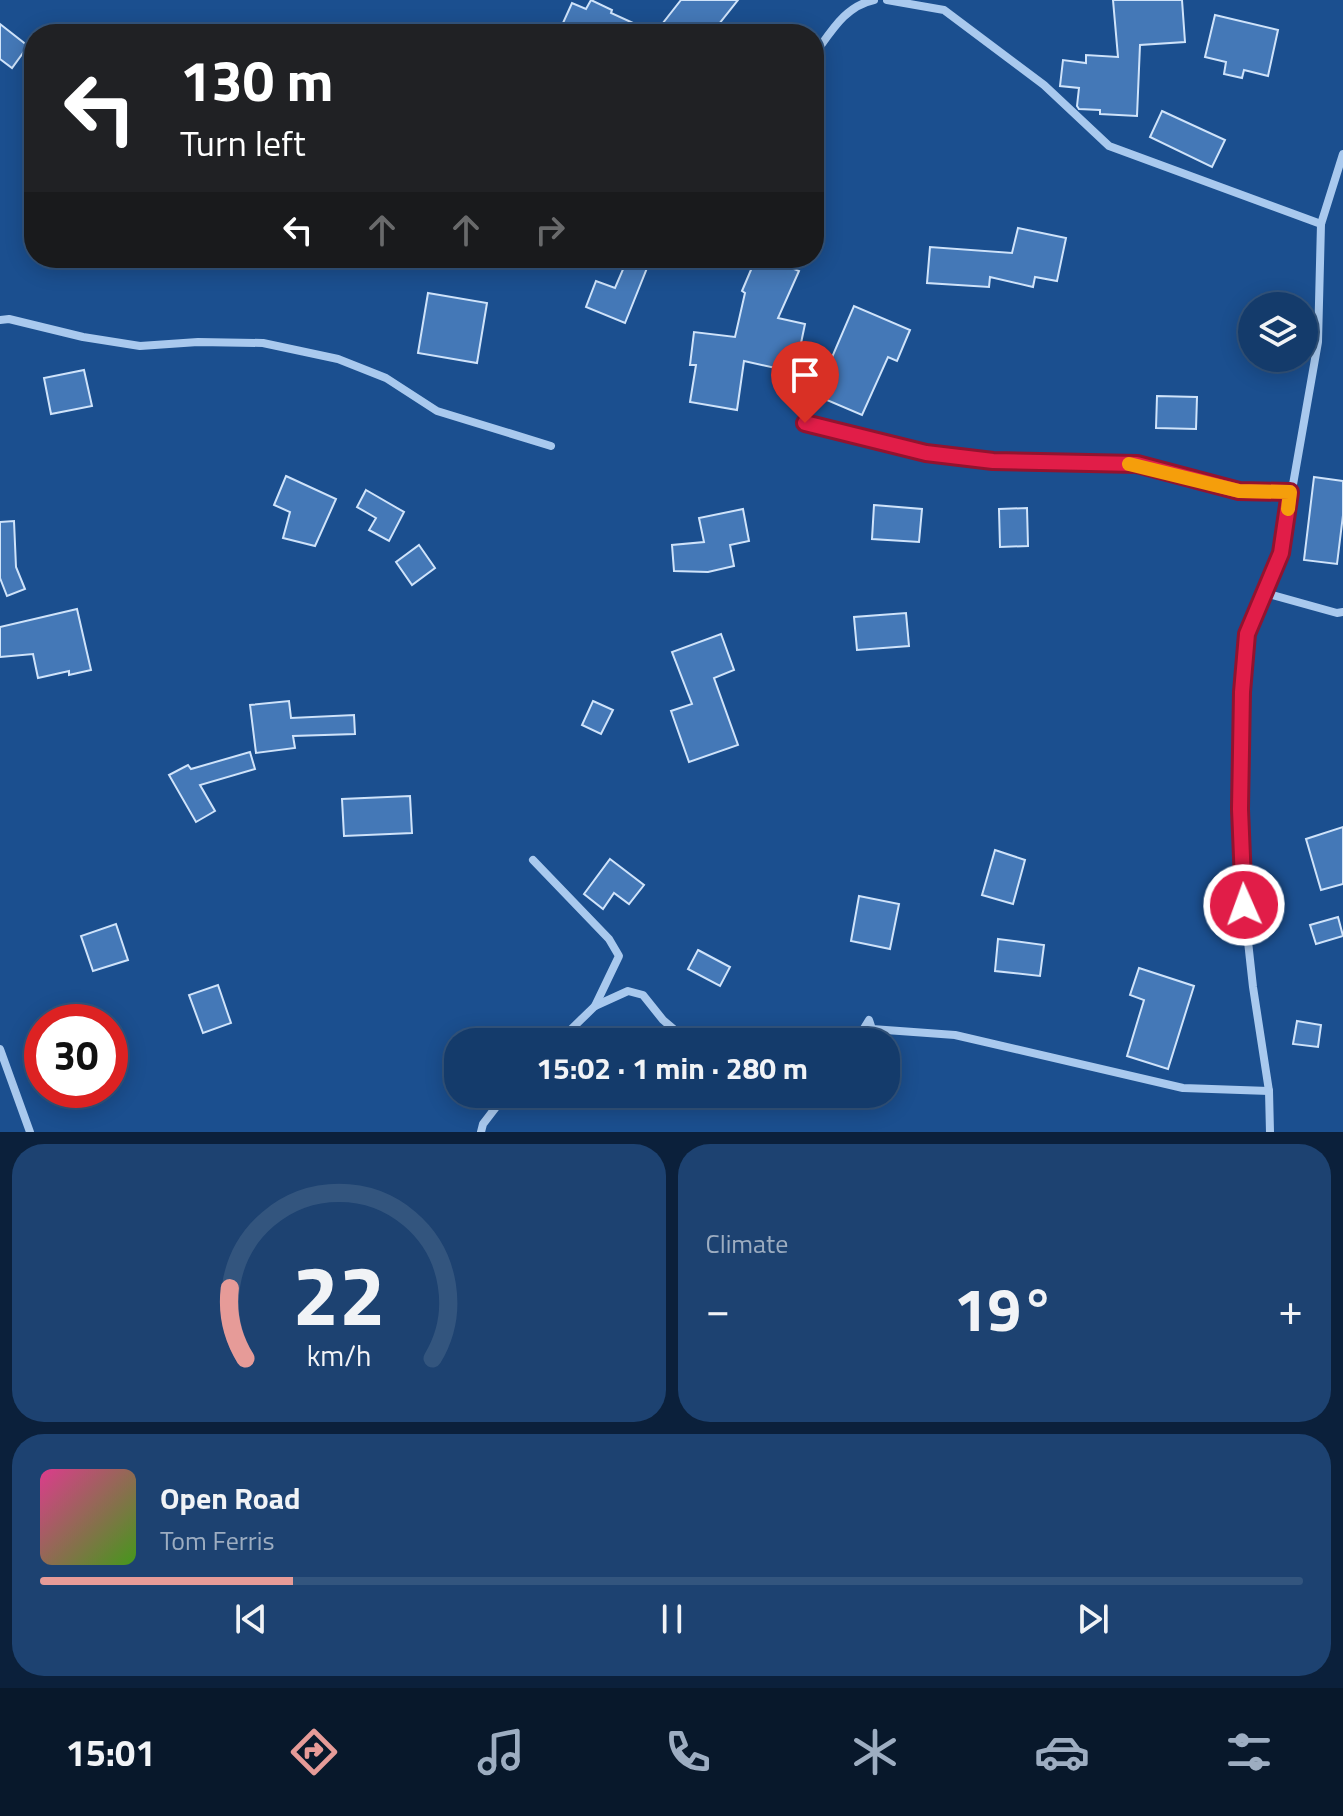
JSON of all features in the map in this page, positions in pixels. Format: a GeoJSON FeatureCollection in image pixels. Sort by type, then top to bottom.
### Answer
{"type":"FeatureCollection","features":[{"type":"Feature","properties":{"kind":"street"},"geometry":{"type":"LineString","coordinates":[[824,41],[841,18],[863,2],[874,0]]}},
{"type":"Feature","properties":{"kind":"street"},"geometry":{"type":"LineString","coordinates":[[887,0],[944,10],[1044,85],[1109,146],[1321,224]]}},
{"type":"Feature","properties":{"kind":"street"},"geometry":{"type":"LineString","coordinates":[[1270,1132],[1269,1091],[1244,905],[1240,809],[1242,692],[1247,634],[1281,553],[1318,342],[1321,224],[1343,154]]}},
{"type":"Feature","properties":{"kind":"street"},"geometry":{"type":"LineString","coordinates":[[0,320],[9,319],[83,337],[140,346],[198,342],[263,343],[338,359],[386,378],[437,411],[551,446]]}},
{"type":"Feature","properties":{"kind":"street"},"geometry":{"type":"LineString","coordinates":[[805,423],[926,453],[993,461],[1137,464],[1239,491],[1290,492]]}},
{"type":"Feature","properties":{"kind":"street"},"geometry":{"type":"LineString","coordinates":[[1265,593],[1343,612]]}},
{"type":"Feature","properties":{"kind":"street"},"geometry":{"type":"LineString","coordinates":[[533,860],[609,939],[619,956],[595,1006]]}},
{"type":"Feature","properties":{"kind":"street"},"geometry":{"type":"LineString","coordinates":[[572,1028],[595,1006],[628,991],[643,995],[672,1028]]}},
{"type":"Feature","properties":{"kind":"street"},"geometry":{"type":"LineString","coordinates":[[900,1031],[955,1035],[1183,1088],[1269,1091]]}},
{"type":"Feature","properties":{"kind":"street"},"geometry":{"type":"LineString","coordinates":[[0,1049],[30,1132]]}},
{"type":"Feature","properties":{"kind":"street"},"geometry":{"type":"LineString","coordinates":[[481,1132],[495,1108]]}},
{"type":"Feature","properties":{"kind":"building"},"geometry":{"type":"Polygon","coordinates":[[[591,0],[635,24],[563,24],[572,3],[586,9],[591,0]]]}},
{"type":"Feature","properties":{"kind":"building"},"geometry":{"type":"Polygon","coordinates":[[[681,0],[738,0],[719,24],[662,24],[681,0]]]}},
{"type":"Feature","properties":{"kind":"building"},"geometry":{"type":"Polygon","coordinates":[[[1113,0],[1182,0],[1185,42],[1140,45],[1137,116],[1100,114],[1100,110],[1079,109],[1079,88],[1060,86],[1063,60],[1086,63],[1086,55],[1118,57],[1113,0]]]}},
{"type":"Feature","properties":{"kind":"building"},"geometry":{"type":"Polygon","coordinates":[[[1215,15],[1278,30],[1268,76],[1244,70],[1242,78],[1224,74],[1226,62],[1205,57],[1215,15]]]}},
{"type":"Feature","properties":{"kind":"building"},"geometry":{"type":"Polygon","coordinates":[[[0,24],[24,43],[24,52],[12,68],[0,59],[0,24]]]}},
{"type":"Feature","properties":{"kind":"building"},"geometry":{"type":"Polygon","coordinates":[[[1162,111],[1225,140],[1212,167],[1150,137],[1162,111]]]}},
{"type":"Feature","properties":{"kind":"building"},"geometry":{"type":"Polygon","coordinates":[[[1018,228],[1066,238],[1057,281],[1035,277],[1033,287],[990,277],[989,287],[927,283],[930,247],[1012,253],[1018,228]]]}},
{"type":"Feature","properties":{"kind":"building"},"geometry":{"type":"Polygon","coordinates":[[[624,268],[647,268],[625,323],[586,307],[596,281],[615,288],[624,268]]]}},
{"type":"Feature","properties":{"kind":"building"},"geometry":{"type":"Polygon","coordinates":[[[752,268],[792,268],[799,271],[778,318],[805,324],[800,348],[830,362],[854,306],[910,330],[897,361],[888,357],[862,415],[801,389],[807,375],[744,361],[737,410],[690,402],[696,365],[690,365],[694,332],[735,337],[745,293],[742,291],[752,268]]]}},
{"type":"Feature","properties":{"kind":"building"},"geometry":{"type":"Polygon","coordinates":[[[428,293],[487,303],[477,363],[418,353],[428,293]]]}},
{"type":"Feature","properties":{"kind":"building"},"geometry":{"type":"Polygon","coordinates":[[[84,370],[92,406],[51,414],[44,378],[84,370]]]}},
{"type":"Feature","properties":{"kind":"building"},"geometry":{"type":"Polygon","coordinates":[[[1157,396],[1197,397],[1196,429],[1156,428],[1157,396]]]}},
{"type":"Feature","properties":{"kind":"building"},"geometry":{"type":"Polygon","coordinates":[[[286,476],[336,499],[315,546],[283,538],[290,512],[274,505],[286,476]]]}},
{"type":"Feature","properties":{"kind":"building"},"geometry":{"type":"Polygon","coordinates":[[[1314,477],[1343,481],[1343,515],[1337,564],[1304,560],[1314,477]]]}},
{"type":"Feature","properties":{"kind":"building"},"geometry":{"type":"Polygon","coordinates":[[[366,490],[404,512],[389,541],[369,530],[376,518],[357,507],[366,490]]]}},
{"type":"Feature","properties":{"kind":"building"},"geometry":{"type":"Polygon","coordinates":[[[874,505],[922,509],[919,542],[872,539],[874,505]]]}},
{"type":"Feature","properties":{"kind":"building"},"geometry":{"type":"Polygon","coordinates":[[[1027,508],[1028,546],[1000,547],[999,509],[1027,508]]]}},
{"type":"Feature","properties":{"kind":"building"},"geometry":{"type":"Polygon","coordinates":[[[743,509],[749,541],[730,545],[734,566],[708,572],[674,571],[672,545],[704,542],[699,518],[743,509]]]}},
{"type":"Feature","properties":{"kind":"building"},"geometry":{"type":"Polygon","coordinates":[[[14,521],[16,567],[25,589],[7,596],[0,578],[0,522],[14,521]]]}},
{"type":"Feature","properties":{"kind":"building"},"geometry":{"type":"Polygon","coordinates":[[[419,545],[435,568],[412,585],[396,562],[419,545]]]}},
{"type":"Feature","properties":{"kind":"building"},"geometry":{"type":"Polygon","coordinates":[[[77,609],[91,670],[38,678],[33,654],[0,657],[0,627],[77,609]]]}},
{"type":"Feature","properties":{"kind":"building"},"geometry":{"type":"Polygon","coordinates":[[[906,613],[909,646],[857,650],[854,617],[906,613]]]}},
{"type":"Feature","properties":{"kind":"building"},"geometry":{"type":"Polygon","coordinates":[[[721,634],[734,670],[714,678],[738,745],[689,762],[671,711],[692,704],[672,652],[721,634]]]}},
{"type":"Feature","properties":{"kind":"building"},"geometry":{"type":"Polygon","coordinates":[[[289,701],[291,718],[354,715],[355,734],[293,736],[295,748],[256,753],[250,705],[289,701]]]}},
{"type":"Feature","properties":{"kind":"building"},"geometry":{"type":"Polygon","coordinates":[[[593,701],[613,710],[601,734],[582,725],[593,701]]]}},
{"type":"Feature","properties":{"kind":"building"},"geometry":{"type":"Polygon","coordinates":[[[250,752],[255,769],[200,785],[215,811],[196,822],[169,775],[188,765],[191,769],[250,752]]]}},
{"type":"Feature","properties":{"kind":"building"},"geometry":{"type":"Polygon","coordinates":[[[410,796],[412,833],[344,836],[342,799],[410,796]]]}},
{"type":"Feature","properties":{"kind":"building"},"geometry":{"type":"Polygon","coordinates":[[[1343,827],[1343,884],[1321,890],[1306,839],[1343,827]]]}},
{"type":"Feature","properties":{"kind":"building"},"geometry":{"type":"Polygon","coordinates":[[[995,850],[1025,860],[1013,904],[982,895],[995,850]]]}},
{"type":"Feature","properties":{"kind":"building"},"geometry":{"type":"Polygon","coordinates":[[[610,859],[644,885],[629,904],[614,893],[603,909],[584,894],[610,859]]]}},
{"type":"Feature","properties":{"kind":"building"},"geometry":{"type":"Polygon","coordinates":[[[859,896],[899,904],[890,949],[851,941],[859,896]]]}},
{"type":"Feature","properties":{"kind":"building"},"geometry":{"type":"Polygon","coordinates":[[[1338,917],[1343,936],[1316,944],[1310,925],[1338,917]]]}},
{"type":"Feature","properties":{"kind":"building"},"geometry":{"type":"Polygon","coordinates":[[[116,924],[128,960],[93,971],[81,936],[116,924]]]}},
{"type":"Feature","properties":{"kind":"building"},"geometry":{"type":"Polygon","coordinates":[[[998,939],[1044,945],[1040,976],[995,971],[998,939]]]}},
{"type":"Feature","properties":{"kind":"building"},"geometry":{"type":"Polygon","coordinates":[[[698,950],[730,967],[720,986],[688,969],[698,950]]]}},
{"type":"Feature","properties":{"kind":"building"},"geometry":{"type":"Polygon","coordinates":[[[1139,968],[1194,986],[1168,1069],[1127,1056],[1144,1000],[1130,995],[1139,968]]]}},
{"type":"Feature","properties":{"kind":"building"},"geometry":{"type":"Polygon","coordinates":[[[218,985],[231,1023],[203,1033],[189,995],[218,985]]]}},
{"type":"Feature","properties":{"kind":"building"},"geometry":{"type":"Polygon","coordinates":[[[1297,1021],[1321,1025],[1318,1047],[1293,1044],[1297,1021]]]}},
{"type":"Feature","properties":{"kind":"slow traffic"},"geometry":{"type":"LineString","coordinates":[[1129,464],[1239,491],[1290,492],[1288,509]]}},
{"type":"Feature","properties":{"kind":"route"},"geometry":{"type":"LineString","coordinates":[[805,423],[926,453],[993,461],[1137,464],[1239,491],[1290,492],[1281,553],[1247,634],[1242,692],[1240,809],[1244,905]]}}]}
